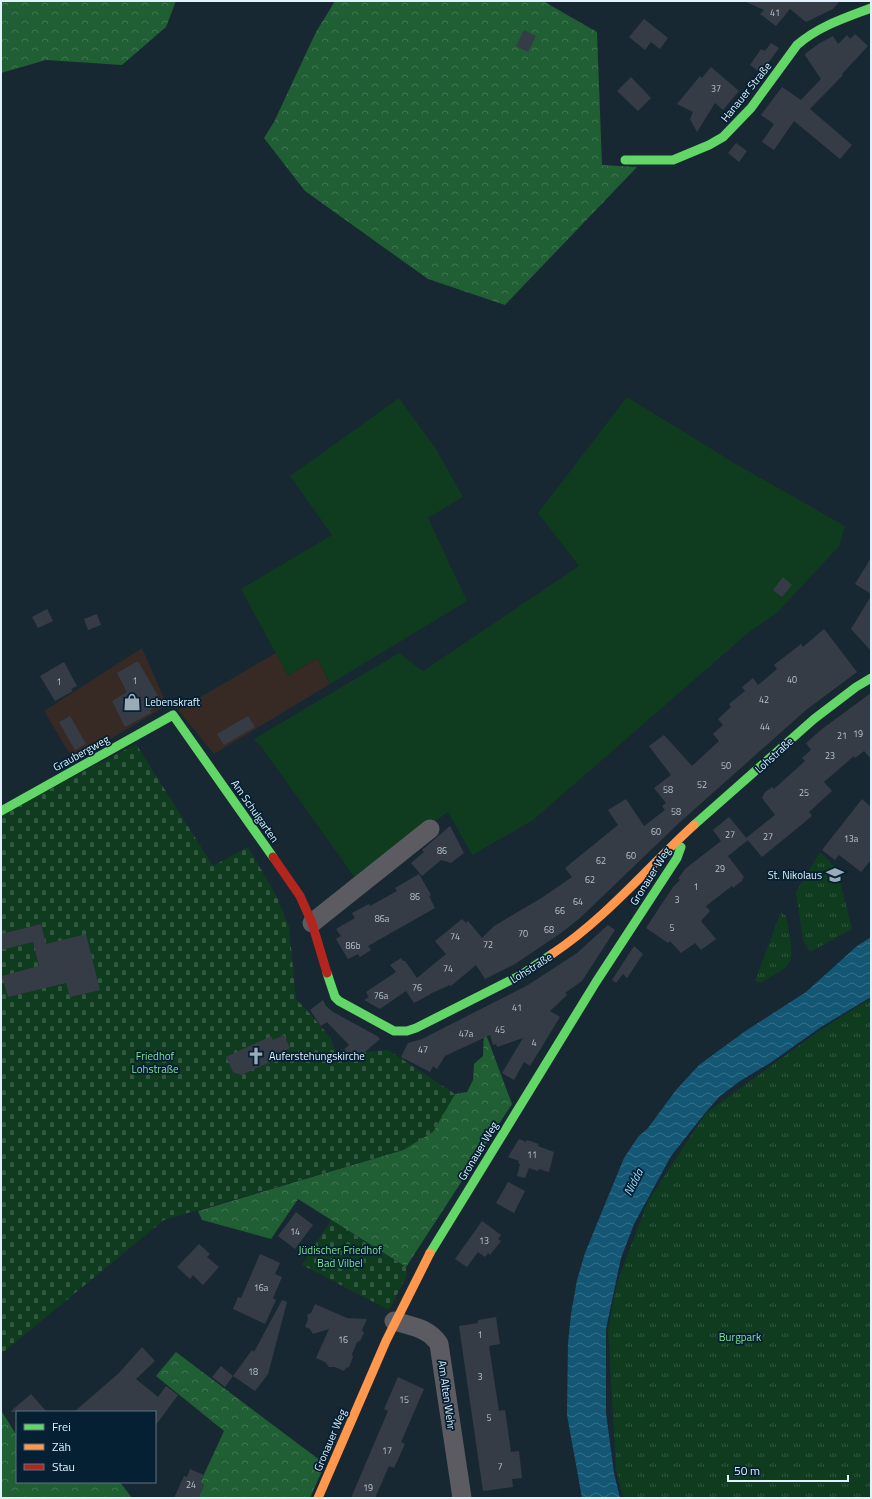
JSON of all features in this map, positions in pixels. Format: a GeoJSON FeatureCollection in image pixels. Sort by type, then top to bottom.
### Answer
{"type":"FeatureCollection","features":[{"type":"Feature","properties":{"kind":"street","name":"Hanauer Straße"},"geometry":{"type":"LineString","coordinates":[[626,160],[673,160],[719,140],[728,133],[751,108],[797,45],[805,37],[820,27],[871,8]]}},
{"type":"Feature","properties":{"kind":"street","name":"Lohstraße"},"geometry":{"type":"LineString","coordinates":[[312,923],[334,992],[339,1001],[394,1031],[407,1031],[416,1028],[521,975],[569,943],[588,928],[687,832],[814,719],[856,687],[871,678]]}},
{"type":"Feature","properties":{"kind":"street","name":"Graubergweg"},"geometry":{"type":"LineString","coordinates":[[1,811],[173,715]]}},
{"type":"Feature","properties":{"kind":"street","name":"Am Schulgarten"},"geometry":{"type":"LineString","coordinates":[[173,715],[300,896],[312,923]]}},
{"type":"Feature","properties":{"kind":"street"},"geometry":{"type":"LineString","coordinates":[[312,923],[430,829]]}},
{"type":"Feature","properties":{"kind":"street","name":"Gronauer Weg"},"geometry":{"type":"LineString","coordinates":[[318,1498],[408,1291],[432,1249],[592,988],[677,858],[687,832]]}},
{"type":"Feature","properties":{"kind":"street","name":"Am Alten Wehr"},"geometry":{"type":"LineString","coordinates":[[394,1321],[425,1330],[434,1336],[439,1344],[462,1498]]}},
{"type":"Feature","properties":{"kind":"shaded area"},"geometry":{"type":"Polygon","coordinates":[[[142,648],[167,705],[74,761],[44,711],[142,648]]]}},
{"type":"Feature","properties":{"kind":"shaded area"},"geometry":{"type":"Polygon","coordinates":[[[276,653],[288,676],[317,658],[330,684],[214,754],[178,710],[276,653]]]}},
{"type":"Feature","properties":{"kind":"green space"},"geometry":{"type":"Polygon","coordinates":[[[1,1],[176,1],[166,27],[122,65],[46,60],[1,73],[1,1]]]}},
{"type":"Feature","properties":{"kind":"green space"},"geometry":{"type":"Polygon","coordinates":[[[335,1],[543,1],[597,32],[602,165],[637,167],[505,305],[428,279],[305,191],[264,138],[274,122],[316,32],[335,1]]]}},
{"type":"Feature","properties":{"kind":"green space"},"geometry":{"type":"Polygon","coordinates":[[[627,397],[736,464],[845,526],[839,546],[778,612],[748,633],[532,821],[472,855],[448,812],[355,878],[263,749],[254,739],[399,653],[423,671],[579,566],[538,513],[627,397]]]}},
{"type":"Feature","properties":{"kind":"green space"},"geometry":{"type":"Polygon","coordinates":[[[399,398],[436,449],[463,497],[428,518],[467,601],[330,684],[317,658],[288,676],[241,589],[332,535],[290,476],[399,398]]]}},
{"type":"Feature","properties":{"kind":"green space","name":"Friedhof Lohstraße"},"geometry":{"type":"Polygon","coordinates":[[[136,744],[213,866],[248,847],[277,897],[289,927],[296,999],[330,1037],[337,1055],[388,1050],[455,1094],[433,1132],[403,1150],[164,1220],[1,1354],[1,815],[136,744]]]}},
{"type":"Feature","properties":{"kind":"green space"},"geometry":{"type":"Polygon","coordinates":[[[820,852],[837,869],[852,929],[810,952],[803,940],[796,892],[820,852]]]}},
{"type":"Feature","properties":{"kind":"green space"},"geometry":{"type":"Polygon","coordinates":[[[781,912],[786,916],[790,940],[791,959],[783,969],[760,983],[755,981],[781,912]]]}},
{"type":"Feature","properties":{"kind":"green space","name":"Burgpark"},"geometry":{"type":"Polygon","coordinates":[[[871,998],[871,1498],[623,1498],[616,1469],[608,1329],[617,1283],[648,1201],[706,1113],[822,1029],[871,998]]]}},
{"type":"Feature","properties":{"kind":"green space"},"geometry":{"type":"Polygon","coordinates":[[[484,1029],[512,1104],[406,1267],[298,1199],[271,1239],[202,1220],[198,1211],[403,1150],[432,1132],[455,1094],[467,1092],[473,1080],[474,1064],[483,1056],[484,1029]]]}},
{"type":"Feature","properties":{"kind":"green space","name":"Jüdischer Friedhof Bad Vilbel"},"geometry":{"type":"Polygon","coordinates":[[[331,1220],[406,1267],[407,1275],[389,1310],[302,1265],[331,1220]]]}},
{"type":"Feature","properties":{"kind":"green space"},"geometry":{"type":"Polygon","coordinates":[[[176,1352],[325,1464],[310,1498],[198,1498],[204,1485],[200,1483],[224,1431],[156,1376],[176,1352]]]}},
{"type":"Feature","properties":{"kind":"green space"},"geometry":{"type":"Polygon","coordinates":[[[1,1410],[16,1434],[16,1483],[121,1483],[132,1498],[1,1498],[1,1410]]]}},
{"type":"Feature","properties":{"kind":"water","name":"Nidda"},"geometry":{"type":"Polygon","coordinates":[[[871,937],[871,997],[821,1027],[720,1096],[671,1156],[634,1224],[621,1258],[606,1329],[606,1413],[614,1473],[620,1498],[582,1498],[567,1415],[568,1343],[571,1314],[577,1280],[585,1253],[624,1158],[638,1137],[648,1128],[676,1090],[699,1065],[744,1032],[806,992],[857,946],[871,937]]]}},
{"type":"Feature","properties":{"kind":"building"},"geometry":{"type":"Polygon","coordinates":[[[744,1],[840,1],[833,9],[806,22],[790,9],[776,26],[760,14],[764,10],[744,1]]]}},
{"type":"Feature","properties":{"kind":"building"},"geometry":{"type":"Polygon","coordinates":[[[644,19],[668,38],[660,49],[651,42],[645,50],[629,37],[644,19]]]}},
{"type":"Feature","properties":{"kind":"building"},"geometry":{"type":"Polygon","coordinates":[[[524,30],[536,36],[528,52],[516,46],[524,30]]]}},
{"type":"Feature","properties":{"kind":"building"},"geometry":{"type":"Polygon","coordinates":[[[855,34],[868,46],[842,74],[843,75],[810,109],[852,145],[840,159],[794,121],[774,150],[762,142],[774,124],[761,115],[782,87],[801,100],[821,79],[805,55],[806,53],[833,36],[838,44],[847,35],[850,39],[855,34]]]}},
{"type":"Feature","properties":{"kind":"building"},"geometry":{"type":"Polygon","coordinates":[[[771,43],[779,48],[761,73],[750,65],[761,49],[765,51],[771,43]]]}},
{"type":"Feature","properties":{"kind":"building"},"geometry":{"type":"Polygon","coordinates":[[[711,67],[739,91],[723,110],[715,103],[697,132],[690,119],[693,112],[677,104],[700,76],[702,78],[711,67]]]}},
{"type":"Feature","properties":{"kind":"building"},"geometry":{"type":"Polygon","coordinates":[[[631,77],[651,98],[638,111],[617,91],[631,77]]]}},
{"type":"Feature","properties":{"kind":"building"},"geometry":{"type":"Polygon","coordinates":[[[736,143],[747,151],[739,162],[728,153],[736,143]]]}},
{"type":"Feature","properties":{"kind":"building"},"geometry":{"type":"Polygon","coordinates":[[[871,558],[871,594],[855,584],[871,558]]]}},
{"type":"Feature","properties":{"kind":"building"},"geometry":{"type":"Polygon","coordinates":[[[783,577],[792,585],[782,597],[773,590],[783,577]]]}},
{"type":"Feature","properties":{"kind":"building"},"geometry":{"type":"Polygon","coordinates":[[[871,596],[871,651],[851,629],[871,596]]]}},
{"type":"Feature","properties":{"kind":"building"},"geometry":{"type":"Polygon","coordinates":[[[47,609],[53,621],[38,628],[32,617],[47,609]]]}},
{"type":"Feature","properties":{"kind":"building"},"geometry":{"type":"Polygon","coordinates":[[[97,614],[101,625],[88,630],[84,619],[97,614]]]}},
{"type":"Feature","properties":{"kind":"building"},"geometry":{"type":"Polygon","coordinates":[[[824,629],[857,672],[806,710],[679,823],[580,918],[561,933],[515,964],[485,979],[476,965],[451,986],[450,985],[432,993],[434,991],[414,1003],[406,991],[380,1009],[364,1000],[369,997],[366,992],[396,972],[390,965],[401,958],[405,961],[417,978],[446,954],[435,941],[462,919],[466,923],[468,921],[482,938],[494,926],[543,897],[572,877],[565,868],[618,825],[608,810],[626,799],[644,826],[665,810],[662,806],[666,803],[654,788],[671,775],[649,746],[664,735],[692,766],[719,741],[713,734],[723,725],[718,719],[731,707],[729,704],[745,691],[742,687],[753,678],[758,685],[777,669],[774,665],[801,644],[803,647],[824,629]]]}},
{"type":"Feature","properties":{"kind":"building"},"geometry":{"type":"Polygon","coordinates":[[[138,661],[162,703],[150,710],[151,713],[125,727],[112,701],[127,692],[117,673],[138,661]]]}},
{"type":"Feature","properties":{"kind":"building"},"geometry":{"type":"Polygon","coordinates":[[[64,662],[77,686],[71,689],[73,691],[55,701],[40,676],[64,662]]]}},
{"type":"Feature","properties":{"kind":"building"},"geometry":{"type":"Polygon","coordinates":[[[871,693],[871,759],[864,751],[855,758],[854,756],[824,782],[832,791],[809,812],[812,816],[762,857],[746,838],[775,815],[762,798],[765,792],[772,787],[774,789],[805,761],[802,758],[811,750],[806,743],[822,729],[871,693]]]}},
{"type":"Feature","properties":{"kind":"building"},"geometry":{"type":"Polygon","coordinates":[[[70,716],[86,744],[75,750],[59,722],[70,716]]]}},
{"type":"Feature","properties":{"kind":"building"},"geometry":{"type":"Polygon","coordinates":[[[248,716],[255,727],[224,745],[217,734],[248,716]]]}},
{"type":"Feature","properties":{"kind":"building"},"geometry":{"type":"Polygon","coordinates":[[[862,799],[871,807],[871,860],[861,872],[839,855],[835,860],[822,850],[862,799]]]}},
{"type":"Feature","properties":{"kind":"building"},"geometry":{"type":"Polygon","coordinates":[[[729,817],[748,840],[728,856],[744,877],[742,879],[743,880],[733,888],[732,886],[706,906],[710,911],[701,921],[716,939],[701,950],[695,943],[681,953],[670,941],[668,943],[646,928],[673,887],[680,880],[678,879],[685,869],[721,841],[713,830],[729,817]]]}},
{"type":"Feature","properties":{"kind":"building"},"geometry":{"type":"Polygon","coordinates":[[[450,826],[464,853],[451,863],[441,860],[422,876],[411,863],[424,852],[422,850],[450,826]]]}},
{"type":"Feature","properties":{"kind":"building"},"geometry":{"type":"Polygon","coordinates":[[[419,874],[431,895],[429,896],[435,908],[368,946],[371,950],[360,957],[358,954],[348,959],[336,939],[341,936],[336,929],[355,918],[352,913],[369,904],[370,906],[397,891],[395,888],[419,874]]]}},
{"type":"Feature","properties":{"kind":"building"},"geometry":{"type":"Polygon","coordinates":[[[41,924],[46,944],[86,934],[100,990],[70,997],[66,983],[8,997],[2,976],[39,966],[33,942],[1,950],[1,934],[41,924]]]}},
{"type":"Feature","properties":{"kind":"building"},"geometry":{"type":"Polygon","coordinates":[[[608,925],[615,930],[582,981],[565,993],[567,995],[550,1011],[560,1017],[530,1066],[524,1062],[514,1080],[502,1073],[523,1038],[497,1047],[496,1044],[493,1045],[490,1035],[445,1056],[437,1069],[433,1066],[430,1072],[401,1057],[408,1043],[422,1039],[528,985],[577,953],[608,925]]]}},
{"type":"Feature","properties":{"kind":"building"},"geometry":{"type":"Polygon","coordinates":[[[634,946],[643,954],[627,978],[623,974],[616,983],[612,980],[634,946]]]}},
{"type":"Feature","properties":{"kind":"building"},"geometry":{"type":"Polygon","coordinates":[[[323,1000],[326,1006],[333,1012],[380,1039],[365,1052],[338,1055],[349,1045],[327,1022],[321,1026],[310,1010],[323,1000]]]}},
{"type":"Feature","properties":{"kind":"building","name":"Auferstehungskirche"},"geometry":{"type":"Polygon","coordinates":[[[284,1035],[290,1048],[280,1053],[282,1057],[241,1075],[233,1072],[226,1057],[271,1036],[273,1040],[284,1035]]]}},
{"type":"Feature","properties":{"kind":"building"},"geometry":{"type":"Polygon","coordinates":[[[519,1139],[526,1142],[527,1140],[539,1144],[538,1146],[554,1152],[549,1172],[529,1168],[525,1178],[517,1176],[520,1164],[518,1163],[519,1161],[508,1157],[519,1139]]]}},
{"type":"Feature","properties":{"kind":"building"},"geometry":{"type":"Polygon","coordinates":[[[508,1182],[525,1191],[514,1213],[496,1203],[508,1182]]]}},
{"type":"Feature","properties":{"kind":"building"},"geometry":{"type":"Polygon","coordinates":[[[296,1212],[313,1225],[295,1249],[278,1236],[296,1212]]]}},
{"type":"Feature","properties":{"kind":"building"},"geometry":{"type":"Polygon","coordinates":[[[482,1221],[501,1235],[498,1239],[501,1241],[490,1255],[488,1253],[485,1257],[478,1252],[467,1267],[455,1259],[482,1221]]]}},
{"type":"Feature","properties":{"kind":"building"},"geometry":{"type":"Polygon","coordinates":[[[199,1244],[210,1254],[207,1257],[219,1267],[203,1285],[193,1275],[190,1279],[177,1267],[199,1244]]]}},
{"type":"Feature","properties":{"kind":"building"},"geometry":{"type":"Polygon","coordinates":[[[260,1254],[280,1263],[275,1274],[282,1277],[273,1298],[276,1300],[265,1324],[233,1309],[238,1297],[241,1298],[260,1254]]]}},
{"type":"Feature","properties":{"kind":"building"},"geometry":{"type":"Polygon","coordinates":[[[282,1300],[287,1302],[268,1374],[255,1391],[233,1376],[252,1350],[254,1352],[282,1300]]]}},
{"type":"Feature","properties":{"kind":"building"},"geometry":{"type":"Polygon","coordinates":[[[315,1304],[347,1318],[367,1319],[362,1330],[364,1333],[360,1341],[357,1342],[349,1367],[344,1371],[335,1367],[329,1367],[325,1362],[316,1358],[329,1329],[313,1334],[310,1329],[305,1327],[308,1319],[307,1315],[311,1313],[315,1304]]]}},
{"type":"Feature","properties":{"kind":"building"},"geometry":{"type":"Polygon","coordinates":[[[496,1317],[500,1344],[489,1346],[499,1411],[505,1410],[511,1452],[519,1451],[522,1478],[512,1479],[513,1487],[483,1491],[459,1326],[478,1323],[478,1320],[496,1317]]]}},
{"type":"Feature","properties":{"kind":"building"},"geometry":{"type":"Polygon","coordinates":[[[142,1347],[155,1361],[136,1379],[158,1397],[166,1386],[178,1395],[156,1425],[156,1411],[75,1411],[119,1373],[142,1347]]]}},
{"type":"Feature","properties":{"kind":"building"},"geometry":{"type":"Polygon","coordinates":[[[221,1366],[233,1376],[225,1387],[212,1377],[221,1366]]]}},
{"type":"Feature","properties":{"kind":"building"},"geometry":{"type":"Polygon","coordinates":[[[398,1377],[424,1389],[401,1442],[405,1444],[394,1468],[389,1466],[375,1498],[351,1498],[388,1411],[384,1409],[398,1377]]]}},
{"type":"Feature","properties":{"kind":"building"},"geometry":{"type":"Polygon","coordinates":[[[31,1394],[46,1411],[16,1411],[10,1412],[31,1394]]]}},
{"type":"Feature","properties":{"kind":"building"},"geometry":{"type":"Polygon","coordinates":[[[190,1469],[204,1475],[200,1483],[204,1485],[198,1498],[174,1498],[184,1476],[187,1477],[190,1469]]]}},
{"type":"Feature","properties":{"kind":"traffic: fast"},"geometry":{"type":"LineString","coordinates":[[625,160],[673,160],[709,145],[723,137],[751,108],[797,45],[805,38],[842,19],[871,8]]}},
{"type":"Feature","properties":{"kind":"traffic: fast"},"geometry":{"type":"LineString","coordinates":[[694,825],[814,719],[856,687],[871,678]]}},
{"type":"Feature","properties":{"kind":"traffic: fast"},"geometry":{"type":"LineString","coordinates":[[1,811],[173,715],[273,857]]}},
{"type":"Feature","properties":{"kind":"traffic: fast"},"geometry":{"type":"LineString","coordinates":[[430,1253],[596,982],[677,858],[681,847]]}},
{"type":"Feature","properties":{"kind":"traffic: fast"},"geometry":{"type":"LineString","coordinates":[[327,973],[335,997],[339,1001],[394,1031],[407,1031],[416,1028],[521,975],[552,954]]}},
{"type":"Feature","properties":{"kind":"traffic: slow"},"geometry":{"type":"LineString","coordinates":[[552,954],[608,909],[694,825]]}},
{"type":"Feature","properties":{"kind":"traffic: slow"},"geometry":{"type":"LineString","coordinates":[[318,1498],[386,1341],[430,1253]]}},
{"type":"Feature","properties":{"kind":"traffic: jam"},"geometry":{"type":"LineString","coordinates":[[273,857],[300,896],[312,923],[327,973]]}},
{"type":"Feature","properties":{"kind":"place","name":"Lebenskraft"},"geometry":{"type":"Point","coordinates":[132,702]}},
{"type":"Feature","properties":{"kind":"place","name":"St. Nikolaus"},"geometry":{"type":"Point","coordinates":[835,875]}},
{"type":"Feature","properties":{"kind":"place","name":"Auferstehungskirche"},"geometry":{"type":"Point","coordinates":[256,1056]}}]}
